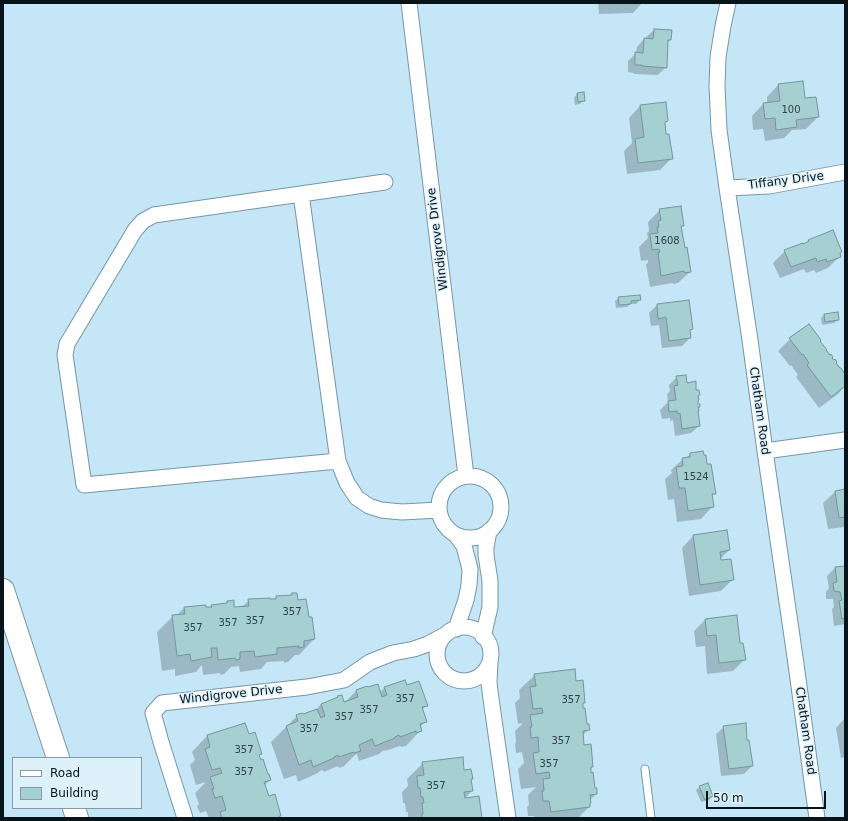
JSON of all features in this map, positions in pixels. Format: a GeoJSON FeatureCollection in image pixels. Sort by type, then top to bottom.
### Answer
{"type":"FeatureCollection","features":[{"type":"Feature","properties":{"kind":"highway"},"geometry":{"type":"LineString","coordinates":[[3,590],[58,757]]}},
{"type":"Feature","properties":{"kind":"street","name":"Windigrove Drive"},"geometry":{"type":"LineString","coordinates":[[409,3],[466,476]]}},
{"type":"Feature","properties":{"kind":"street","name":"Chatham Road"},"geometry":{"type":"LineString","coordinates":[[728,3],[718,57],[719,130],[817,818]]}},
{"type":"Feature","properties":{"kind":"street","name":"Tiffany Drive"},"geometry":{"type":"LineString","coordinates":[[727,188],[769,186],[845,172]]}},
{"type":"Feature","properties":{"kind":"street"},"geometry":{"type":"LineString","coordinates":[[338,461],[84,485],[65,355],[67,344],[135,230],[143,221],[154,215],[385,182]]}},
{"type":"Feature","properties":{"kind":"street"},"geometry":{"type":"LineString","coordinates":[[301,194],[338,461],[347,483],[357,498],[369,506],[381,510],[402,512],[439,510]]}},
{"type":"Feature","properties":{"kind":"street"},"geometry":{"type":"LineString","coordinates":[[764,451],[845,440]]}},
{"type":"Feature","properties":{"kind":"street"},"geometry":{"type":"LineString","coordinates":[[466,476],[479,477],[485,480],[495,489],[500,501],[500,515],[498,521],[482,536],[473,538],[464,538],[447,529],[441,520],[439,510],[441,494],[445,487],[458,478],[466,476]]}},
{"type":"Feature","properties":{"kind":"street"},"geometry":{"type":"LineString","coordinates":[[483,637],[490,607],[490,581],[486,555],[489,531]]}},
{"type":"Feature","properties":{"kind":"street"},"geometry":{"type":"LineString","coordinates":[[450,632],[466,600],[470,569],[464,546],[456,535]]}},
{"type":"Feature","properties":{"kind":"street"},"geometry":{"type":"LineString","coordinates":[[438,663],[438,648],[440,641],[450,632],[459,628],[467,628],[481,634],[490,647],[490,700],[508,818]]}},
{"type":"Feature","properties":{"kind":"street","name":"Windigrove Drive"},"geometry":{"type":"LineString","coordinates":[[185,818],[153,713],[162,703],[307,687],[344,680],[370,662],[393,653],[414,649],[428,644],[450,632]]}},
{"type":"Feature","properties":{"kind":"street"},"geometry":{"type":"LineString","coordinates":[[414,649],[428,655],[438,663],[446,675],[459,681],[475,679],[486,669],[490,662]]}},
{"type":"Feature","properties":{"kind":"street"},"geometry":{"type":"LineString","coordinates":[[467,681],[480,690],[490,700]]}},
{"type":"Feature","properties":{"kind":"lane"},"geometry":{"type":"LineString","coordinates":[[645,769],[651,818]]}},
{"type":"Feature","properties":{"kind":"building"},"geometry":{"type":"Polygon","coordinates":[[[654,29],[672,30],[671,40],[668,40],[667,68],[635,65],[635,52],[643,53],[644,38],[653,39],[654,29]]]}},
{"type":"Feature","properties":{"kind":"building"},"geometry":{"type":"Polygon","coordinates":[[[803,81],[805,98],[816,97],[819,117],[796,120],[797,127],[776,130],[775,118],[765,119],[763,103],[780,101],[778,84],[803,81]]]}},
{"type":"Feature","properties":{"kind":"building"},"geometry":{"type":"Polygon","coordinates":[[[584,92],[585,101],[578,102],[577,93],[584,92]]]}},
{"type":"Feature","properties":{"kind":"building"},"geometry":{"type":"Polygon","coordinates":[[[666,102],[668,121],[665,122],[666,134],[669,134],[673,159],[638,163],[635,139],[644,137],[640,105],[666,102]]]}},
{"type":"Feature","properties":{"kind":"building"},"geometry":{"type":"Polygon","coordinates":[[[681,206],[684,226],[681,226],[685,248],[687,247],[691,272],[685,273],[684,271],[661,276],[658,252],[660,252],[659,249],[652,250],[650,234],[658,233],[658,221],[661,220],[659,209],[681,206]]]}},
{"type":"Feature","properties":{"kind":"building"},"geometry":{"type":"Polygon","coordinates":[[[833,230],[842,252],[840,253],[841,257],[827,262],[826,259],[817,262],[816,258],[791,267],[784,250],[803,244],[809,241],[808,240],[833,230]]]}},
{"type":"Feature","properties":{"kind":"building"},"geometry":{"type":"Polygon","coordinates":[[[640,295],[641,300],[631,301],[631,304],[619,305],[618,297],[640,295]]]}},
{"type":"Feature","properties":{"kind":"building"},"geometry":{"type":"Polygon","coordinates":[[[689,300],[693,329],[690,330],[691,338],[669,341],[666,317],[658,319],[657,304],[689,300]]]}},
{"type":"Feature","properties":{"kind":"building"},"geometry":{"type":"Polygon","coordinates":[[[838,312],[839,320],[825,322],[824,314],[838,312]]]}},
{"type":"Feature","properties":{"kind":"building"},"geometry":{"type":"Polygon","coordinates":[[[809,324],[821,340],[820,341],[826,350],[830,355],[831,354],[834,360],[835,359],[837,362],[836,363],[845,374],[845,386],[831,397],[807,365],[809,363],[803,354],[802,355],[789,338],[809,324]]]}},
{"type":"Feature","properties":{"kind":"building"},"geometry":{"type":"Polygon","coordinates":[[[686,375],[687,383],[696,381],[696,390],[699,390],[700,395],[698,396],[698,404],[700,404],[700,407],[698,407],[698,411],[700,426],[682,429],[680,413],[678,414],[677,411],[669,412],[668,401],[676,400],[674,386],[678,385],[676,376],[686,375]]]}},
{"type":"Feature","properties":{"kind":"building"},"geometry":{"type":"Polygon","coordinates":[[[703,451],[704,455],[706,455],[707,464],[711,464],[716,494],[712,494],[714,507],[688,511],[685,488],[679,488],[676,467],[683,466],[682,458],[690,457],[690,453],[703,451]]]}},
{"type":"Feature","properties":{"kind":"building"},"geometry":{"type":"Polygon","coordinates":[[[845,489],[845,517],[839,518],[835,491],[845,489]]]}},
{"type":"Feature","properties":{"kind":"building"},"geometry":{"type":"Polygon","coordinates":[[[727,530],[730,550],[720,552],[721,560],[731,559],[734,580],[700,585],[693,535],[727,530]]]}},
{"type":"Feature","properties":{"kind":"building"},"geometry":{"type":"Polygon","coordinates":[[[845,566],[845,618],[842,619],[839,601],[842,600],[840,592],[834,591],[833,583],[837,582],[835,567],[845,566]]]}},
{"type":"Feature","properties":{"kind":"building"},"geometry":{"type":"Polygon","coordinates":[[[292,593],[297,593],[298,600],[306,599],[309,617],[312,617],[315,639],[304,641],[304,647],[277,648],[277,654],[255,657],[254,651],[240,652],[240,659],[236,660],[235,658],[218,660],[217,648],[211,648],[212,657],[191,661],[190,654],[177,656],[172,615],[185,614],[184,607],[206,605],[206,607],[212,607],[211,605],[227,603],[227,601],[234,600],[234,607],[249,606],[248,599],[276,599],[276,596],[292,595],[292,593]]]}},
{"type":"Feature","properties":{"kind":"building"},"geometry":{"type":"Polygon","coordinates":[[[737,615],[740,643],[743,643],[746,660],[719,663],[716,635],[707,636],[705,619],[737,615]]]}},
{"type":"Feature","properties":{"kind":"building"},"geometry":{"type":"Polygon","coordinates":[[[575,669],[576,681],[583,680],[585,703],[583,703],[583,708],[585,708],[587,724],[589,724],[590,730],[583,731],[584,745],[591,744],[593,767],[591,767],[591,773],[593,772],[597,794],[590,795],[590,807],[551,812],[549,801],[543,801],[542,791],[544,791],[543,779],[550,778],[549,772],[536,774],[533,753],[539,752],[538,737],[531,738],[530,727],[532,727],[530,715],[543,713],[542,708],[533,709],[530,687],[536,686],[534,674],[575,669]]]}},
{"type":"Feature","properties":{"kind":"building"},"geometry":{"type":"Polygon","coordinates":[[[405,680],[407,685],[419,681],[428,706],[422,707],[427,722],[420,724],[422,731],[416,733],[416,731],[400,737],[399,735],[375,746],[372,739],[359,745],[361,751],[339,757],[338,755],[313,767],[311,760],[299,765],[286,726],[298,721],[296,715],[317,709],[321,718],[325,716],[321,704],[338,697],[337,696],[342,695],[344,702],[358,697],[356,690],[378,684],[382,697],[387,695],[384,687],[405,680]]]}},
{"type":"Feature","properties":{"kind":"building"},"geometry":{"type":"Polygon","coordinates":[[[245,723],[249,734],[255,732],[262,754],[259,755],[261,760],[263,759],[271,780],[264,782],[269,796],[275,794],[281,816],[279,816],[280,818],[222,818],[220,812],[226,810],[222,796],[215,798],[210,777],[222,773],[220,768],[212,770],[205,749],[210,747],[207,735],[245,723]]]}},
{"type":"Feature","properties":{"kind":"building"},"geometry":{"type":"Polygon","coordinates":[[[746,723],[747,740],[749,740],[753,766],[729,769],[723,726],[746,723]]]}},
{"type":"Feature","properties":{"kind":"building"},"geometry":{"type":"Polygon","coordinates":[[[463,757],[464,770],[471,769],[473,779],[471,779],[473,791],[464,792],[465,798],[479,796],[482,818],[422,818],[422,803],[424,803],[423,797],[421,797],[420,788],[418,788],[417,776],[424,775],[422,762],[463,757]]]}},
{"type":"Feature","properties":{"kind":"building"},"geometry":{"type":"Polygon","coordinates":[[[708,783],[713,796],[705,800],[699,786],[708,783]]]}}]}
